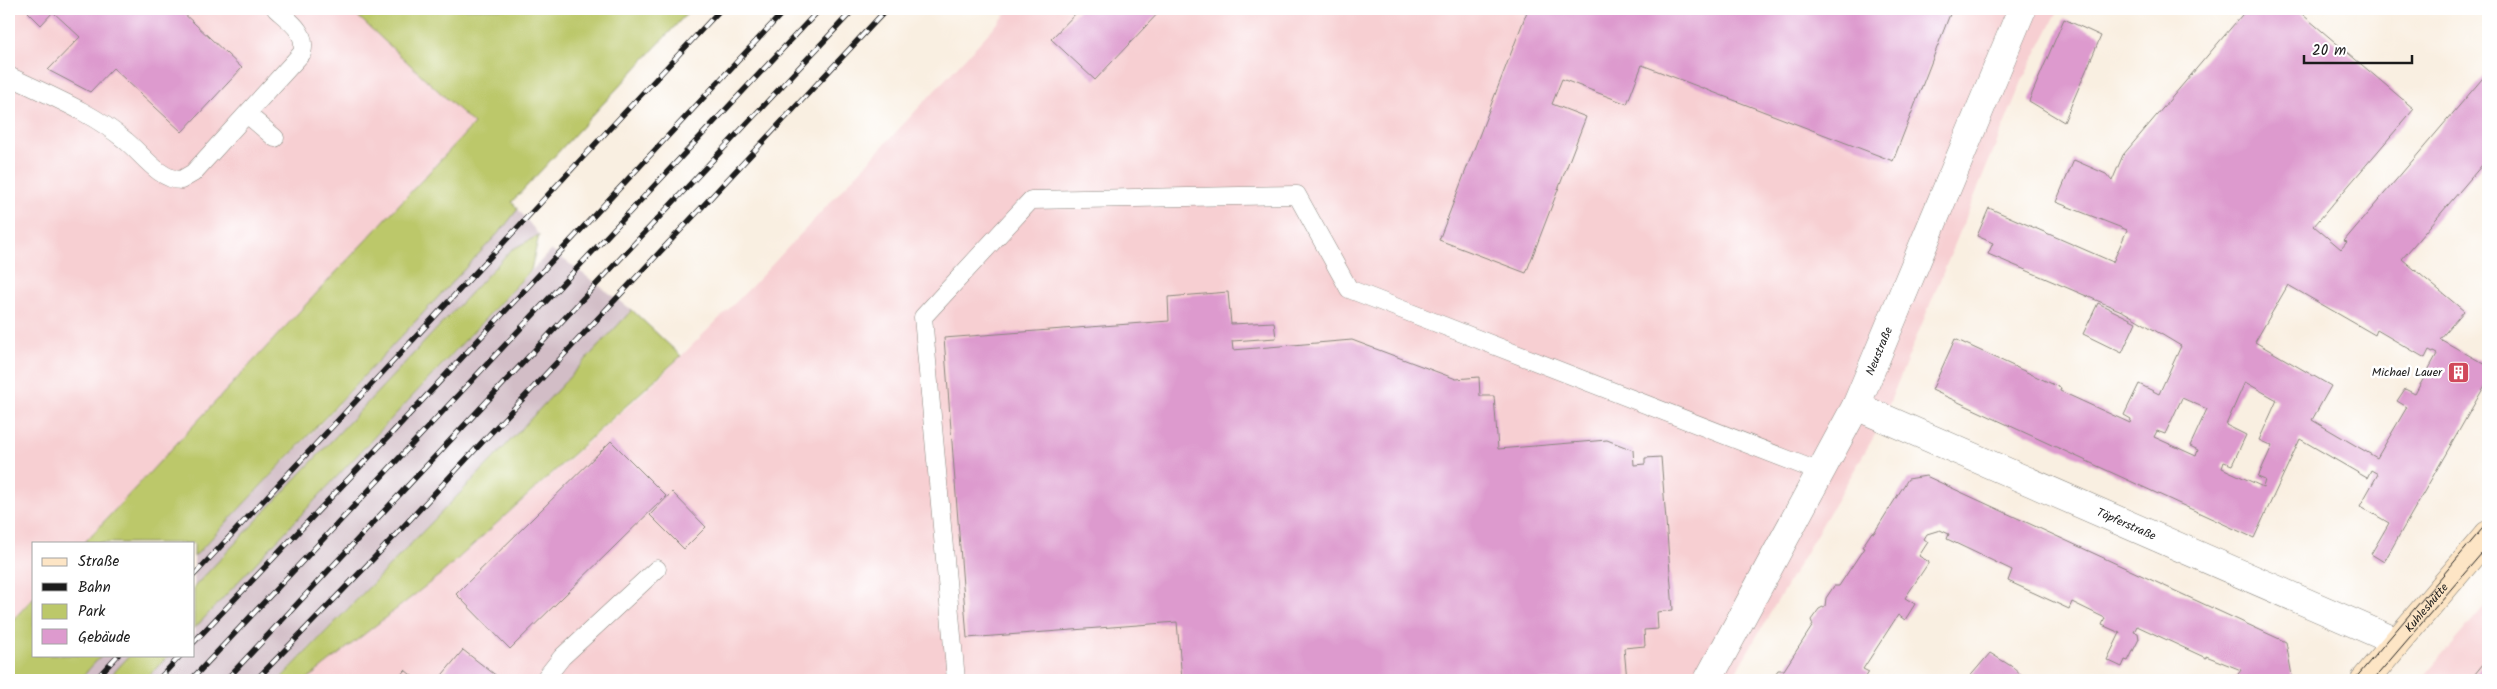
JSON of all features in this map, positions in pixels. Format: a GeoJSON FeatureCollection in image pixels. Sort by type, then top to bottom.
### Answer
{"type":"FeatureCollection","features":[{"type":"Feature","properties":{"kind":"street","name":"Neustraße"},"geometry":{"type":"LineString","coordinates":[[1708,680],[1856,406],[2022,9]]}},
{"type":"Feature","properties":{"kind":"street","name":"Töpferstraße"},"geometry":{"type":"LineString","coordinates":[[1856,406],[2397,642]]}},
{"type":"Feature","properties":{"kind":"street","name":"Kuhleshütte"},"geometry":{"type":"LineString","coordinates":[[2365,680],[2488,535]]}},
{"type":"Feature","properties":{"kind":"lane"},"geometry":{"type":"LineString","coordinates":[[9,76],[91,117],[125,140],[162,173],[174,180],[182,180],[193,173],[298,58],[304,46],[301,33],[276,9]]}},
{"type":"Feature","properties":{"kind":"lane"},"geometry":{"type":"LineString","coordinates":[[247,114],[275,138]]}},
{"type":"Feature","properties":{"kind":"lane"},"geometry":{"type":"LineString","coordinates":[[956,680],[923,317],[1031,200],[1297,194],[1349,288],[1820,472]]}},
{"type":"Feature","properties":{"kind":"lane"},"geometry":{"type":"LineString","coordinates":[[544,680],[562,657],[657,569]]}},
{"type":"Feature","properties":{"kind":"shaded area"},"geometry":{"type":"Polygon","coordinates":[[[9,9],[581,9],[85,542],[32,542],[32,599],[9,624],[9,9]]]}},
{"type":"Feature","properties":{"kind":"shaded area"},"geometry":{"type":"Polygon","coordinates":[[[1011,9],[2059,9],[2023,79],[1879,428],[1731,680],[306,680],[441,574],[655,382],[752,286],[1011,9]]]}},
{"type":"Feature","properties":{"kind":"shaded area"},"geometry":{"type":"Polygon","coordinates":[[[518,209],[539,235],[511,250],[195,586],[195,556],[328,416],[518,209]]]}},
{"type":"Feature","properties":{"kind":"shaded area"},"geometry":{"type":"Polygon","coordinates":[[[551,250],[632,310],[494,458],[278,680],[145,680],[168,656],[195,656],[195,628],[551,250]]]}},
{"type":"Feature","properties":{"kind":"shaded area"},"geometry":{"type":"Polygon","coordinates":[[[2488,602],[2488,680],[2421,680],[2488,602]]]}},
{"type":"Feature","properties":{"kind":"shaded area"},"geometry":{"type":"Polygon","coordinates":[[[101,656],[129,656],[107,680],[79,680],[101,656]]]}},
{"type":"Feature","properties":{"kind":"green space"},"geometry":{"type":"Polygon","coordinates":[[[350,9],[691,9],[512,202],[518,209],[504,227],[195,556],[195,542],[85,542],[474,124],[350,9]]]}},
{"type":"Feature","properties":{"kind":"green space"},"geometry":{"type":"Polygon","coordinates":[[[539,235],[531,270],[195,628],[195,586],[511,250],[539,235]]]}},
{"type":"Feature","properties":{"kind":"green space"},"geometry":{"type":"Polygon","coordinates":[[[632,310],[681,356],[441,574],[306,680],[279,680],[494,458],[632,310]]]}},
{"type":"Feature","properties":{"kind":"green space"},"geometry":{"type":"Polygon","coordinates":[[[32,599],[32,656],[101,656],[79,680],[9,680],[9,624],[32,599]]]}},
{"type":"Feature","properties":{"kind":"green space"},"geometry":{"type":"Polygon","coordinates":[[[129,656],[168,656],[145,680],[107,680],[129,656]]]}},
{"type":"Feature","properties":{"kind":"building"},"geometry":{"type":"Polygon","coordinates":[[[31,9],[179,9],[242,68],[182,132],[113,68],[90,92],[48,70],[80,37],[53,12],[41,25],[28,12],[31,9]]]}},
{"type":"Feature","properties":{"kind":"building"},"geometry":{"type":"Polygon","coordinates":[[[1080,9],[1162,9],[1095,80],[1051,39],[1080,9]]]}},
{"type":"Feature","properties":{"kind":"building"},"geometry":{"type":"Polygon","coordinates":[[[1528,9],[1952,9],[1893,161],[1642,65],[1627,104],[1562,79],[1552,104],[1586,117],[1526,273],[1439,240],[1528,9]]]}},
{"type":"Feature","properties":{"kind":"building"},"geometry":{"type":"Polygon","coordinates":[[[2247,9],[2296,9],[2414,109],[2314,226],[2341,249],[2347,242],[2344,241],[2488,72],[2488,158],[2402,259],[2464,311],[2440,339],[2488,366],[2488,380],[2384,562],[2371,554],[2389,523],[2360,506],[2378,474],[2371,470],[2367,478],[2300,439],[2254,538],[1932,390],[1955,339],[2061,388],[2060,391],[2130,423],[2131,419],[2124,415],[2139,384],[2159,394],[2181,346],[2124,312],[1988,254],[1993,243],[1977,236],[1989,208],[2113,262],[2127,230],[2056,202],[2074,160],[2106,174],[2112,181],[2123,155],[2247,9]],[[2288,285],[2255,342],[2331,386],[2312,420],[2377,458],[2407,407],[2397,401],[2405,389],[2415,394],[2437,354],[2429,350],[2425,358],[2377,330],[2375,335],[2288,285]],[[2245,382],[2226,425],[2246,435],[2232,465],[2224,462],[2222,468],[2263,487],[2265,480],[2258,477],[2272,446],[2259,440],[2277,400],[2245,382]],[[2182,398],[2165,434],[2157,431],[2154,437],[2196,456],[2198,450],[2190,446],[2207,409],[2182,398]]]}},
{"type":"Feature","properties":{"kind":"building"},"geometry":{"type":"Polygon","coordinates":[[[2064,19],[2101,36],[2064,122],[2029,101],[2064,19]]]}},
{"type":"Feature","properties":{"kind":"building"},"geometry":{"type":"Polygon","coordinates":[[[1228,292],[1231,324],[1274,322],[1276,338],[1232,341],[1233,350],[1352,340],[1456,379],[1479,377],[1480,396],[1494,396],[1498,449],[1607,440],[1633,450],[1634,465],[1645,464],[1645,458],[1661,457],[1673,610],[1657,612],[1658,629],[1644,630],[1645,646],[1624,648],[1627,680],[1182,680],[1177,622],[967,638],[944,338],[1169,321],[1168,297],[1228,292]]]}},
{"type":"Feature","properties":{"kind":"building"},"geometry":{"type":"Polygon","coordinates":[[[2098,303],[2136,322],[2122,353],[2083,334],[2098,303]]]}},
{"type":"Feature","properties":{"kind":"building"},"geometry":{"type":"Polygon","coordinates":[[[611,441],[666,496],[510,649],[456,594],[611,441]]]}},
{"type":"Feature","properties":{"kind":"building"},"geometry":{"type":"Polygon","coordinates":[[[1926,476],[2286,642],[2292,676],[2288,680],[2234,680],[2241,670],[2206,656],[2206,658],[2137,626],[2134,632],[2138,633],[2139,639],[2128,661],[2125,660],[2122,667],[2107,660],[2120,633],[2102,625],[2105,618],[2072,602],[2069,609],[2008,581],[2012,570],[1947,539],[1949,534],[1940,530],[1927,534],[1924,539],[1928,542],[1919,556],[1929,562],[1905,598],[1915,604],[1905,620],[1898,615],[1863,669],[1869,672],[1864,680],[1771,680],[1778,670],[1784,670],[1813,625],[1811,620],[1819,609],[1825,606],[1826,598],[1834,586],[1839,586],[1864,548],[1862,547],[1872,532],[1874,533],[1908,479],[1926,476]]]}},
{"type":"Feature","properties":{"kind":"building"},"geometry":{"type":"Polygon","coordinates":[[[672,492],[706,527],[684,549],[650,515],[672,492]]]}},
{"type":"Feature","properties":{"kind":"building"},"geometry":{"type":"Polygon","coordinates":[[[463,650],[498,677],[495,680],[438,680],[463,650]]]}},
{"type":"Feature","properties":{"kind":"building"},"geometry":{"type":"Polygon","coordinates":[[[1990,653],[2011,666],[2026,680],[1967,680],[1990,653]]]}},
{"type":"Feature","properties":{"kind":"building"},"geometry":{"type":"Polygon","coordinates":[[[2488,658],[2488,680],[2470,680],[2488,658]]]}},
{"type":"Feature","properties":{"kind":"building"},"geometry":{"type":"Polygon","coordinates":[[[405,670],[417,680],[396,680],[405,670]]]}},
{"type":"Feature","properties":{"kind":"tram line"},"geometry":{"type":"LineString","coordinates":[[2354,680],[2488,522]]}},
{"type":"Feature","properties":{"kind":"tram line"},"geometry":{"type":"LineString","coordinates":[[2373,680],[2488,546]]}},
{"type":"Feature","properties":{"kind":"railway"},"geometry":{"type":"LineString","coordinates":[[195,574],[721,9]]}},
{"type":"Feature","properties":{"kind":"railway"},"geometry":{"type":"LineString","coordinates":[[195,641],[390,435],[786,9]]}},
{"type":"Feature","properties":{"kind":"railway"},"geometry":{"type":"LineString","coordinates":[[191,680],[820,9]]}},
{"type":"Feature","properties":{"kind":"railway"},"geometry":{"type":"LineString","coordinates":[[226,680],[854,9]]}},
{"type":"Feature","properties":{"kind":"railway"},"geometry":{"type":"LineString","coordinates":[[256,680],[374,558],[887,9]]}},
{"type":"Feature","properties":{"kind":"railway"},"geometry":{"type":"LineString","coordinates":[[95,680],[117,656]]}},
{"type":"Feature","properties":{"kind":"railway"},"geometry":{"type":"LineString","coordinates":[[158,680],[180,656]]}},
{"type":"Feature","properties":{"kind":"place","name":"Michael Lauer"},"geometry":{"type":"Point","coordinates":[2458,372]}}]}
